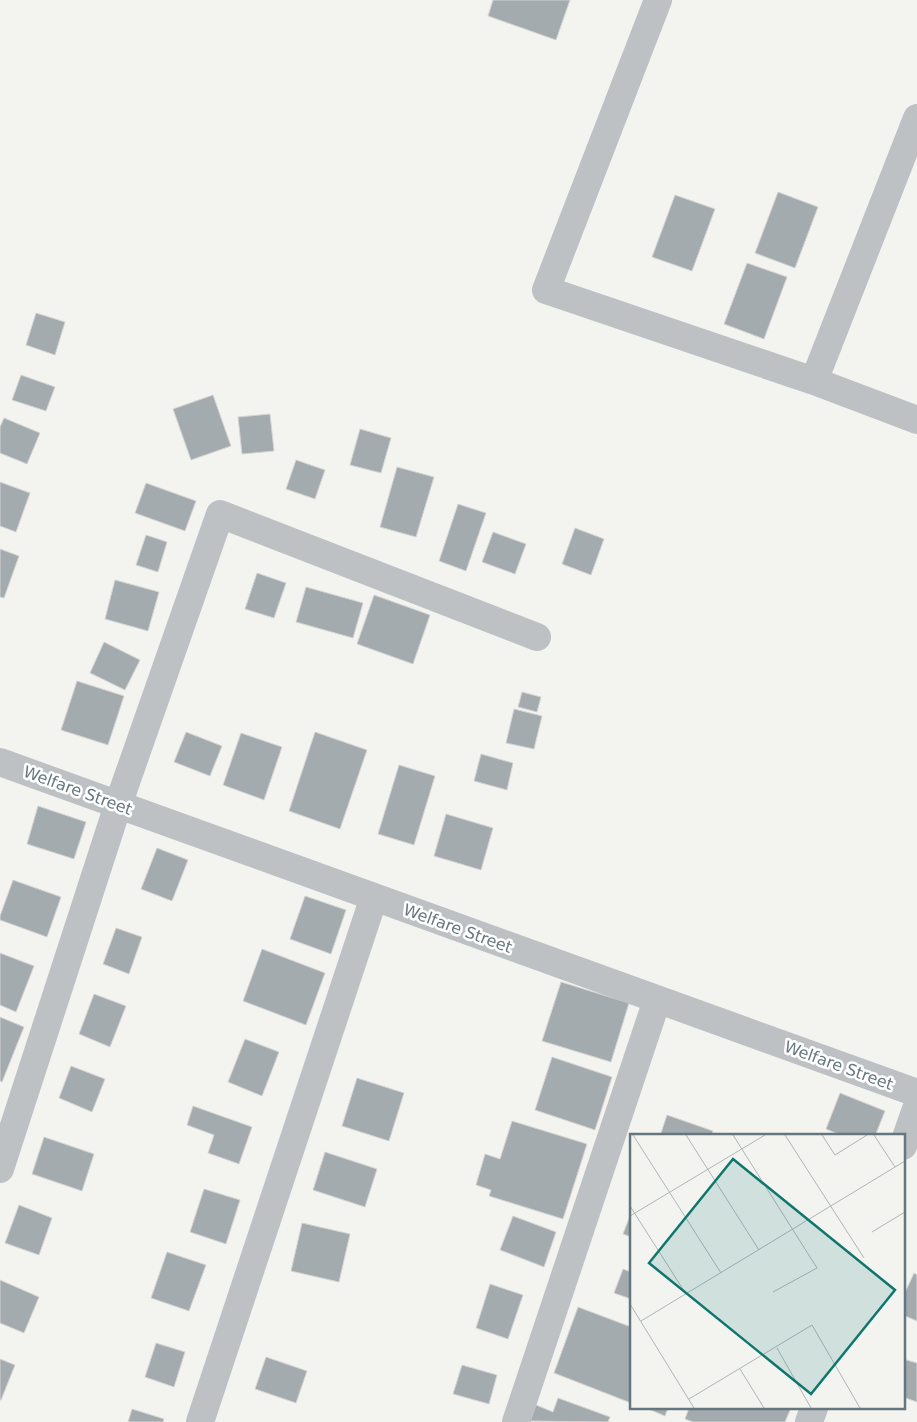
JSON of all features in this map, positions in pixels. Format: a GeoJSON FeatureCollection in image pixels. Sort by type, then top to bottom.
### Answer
{"type":"FeatureCollection","features":[{"type":"Feature","properties":{"kind":"street"},"geometry":{"type":"LineString","coordinates":[[658,0],[546,290],[814,381],[917,420]]}},
{"type":"Feature","properties":{"kind":"street"},"geometry":{"type":"LineString","coordinates":[[814,381],[917,118]]}},
{"type":"Feature","properties":{"kind":"street"},"geometry":{"type":"LineString","coordinates":[[0,1169],[118,805],[220,514],[537,637]]}},
{"type":"Feature","properties":{"kind":"street","name":"Welfare Street"},"geometry":{"type":"LineString","coordinates":[[0,762],[917,1094]]}},
{"type":"Feature","properties":{"kind":"street"},"geometry":{"type":"LineString","coordinates":[[200,1422],[374,897]]}},
{"type":"Feature","properties":{"kind":"street"},"geometry":{"type":"LineString","coordinates":[[516,1422],[658,1000]]}},
{"type":"Feature","properties":{"kind":"street"},"geometry":{"type":"LineString","coordinates":[[904,1143],[917,1106]]}},
{"type":"Feature","properties":{"kind":"street"},"geometry":{"type":"LineString","coordinates":[[809,1422],[813,1410]]}},
{"type":"Feature","properties":{"kind":"building"},"geometry":{"type":"Polygon","coordinates":[[[493,0],[570,0],[556,40],[488,16],[493,0]]]}},
{"type":"Feature","properties":{"kind":"building"},"geometry":{"type":"Polygon","coordinates":[[[778,192],[818,207],[795,268],[755,253],[778,192]]]}},
{"type":"Feature","properties":{"kind":"building"},"geometry":{"type":"Polygon","coordinates":[[[675,195],[715,209],[692,271],[652,257],[675,195]]]}},
{"type":"Feature","properties":{"kind":"building"},"geometry":{"type":"Polygon","coordinates":[[[747,263],[787,277],[764,339],[724,324],[747,263]]]}},
{"type":"Feature","properties":{"kind":"building"},"geometry":{"type":"Polygon","coordinates":[[[36,313],[65,322],[55,355],[26,345],[36,313]]]}},
{"type":"Feature","properties":{"kind":"building"},"geometry":{"type":"Polygon","coordinates":[[[21,375],[55,387],[46,411],[12,400],[21,375]]]}},
{"type":"Feature","properties":{"kind":"building"},"geometry":{"type":"Polygon","coordinates":[[[213,395],[231,446],[191,460],[173,409],[213,395]]]}},
{"type":"Feature","properties":{"kind":"building"},"geometry":{"type":"Polygon","coordinates":[[[270,414],[274,451],[242,454],[238,417],[270,414]]]}},
{"type":"Feature","properties":{"kind":"building"},"geometry":{"type":"Polygon","coordinates":[[[4,418],[40,433],[27,464],[0,453],[0,427],[4,418]]]}},
{"type":"Feature","properties":{"kind":"building"},"geometry":{"type":"Polygon","coordinates":[[[360,429],[391,438],[381,473],[350,465],[360,429]]]}},
{"type":"Feature","properties":{"kind":"building"},"geometry":{"type":"Polygon","coordinates":[[[296,460],[325,470],[315,499],[286,489],[296,460]]]}},
{"type":"Feature","properties":{"kind":"building"},"geometry":{"type":"Polygon","coordinates":[[[397,467],[434,477],[416,537],[380,527],[397,467]]]}},
{"type":"Feature","properties":{"kind":"building"},"geometry":{"type":"Polygon","coordinates":[[[0,482],[30,493],[16,532],[0,526],[0,482]]]}},
{"type":"Feature","properties":{"kind":"building"},"geometry":{"type":"Polygon","coordinates":[[[146,483],[196,501],[185,531],[135,513],[146,483]]]}},
{"type":"Feature","properties":{"kind":"building"},"geometry":{"type":"Polygon","coordinates":[[[458,504],[486,513],[466,571],[439,561],[458,504]]]}},
{"type":"Feature","properties":{"kind":"building"},"geometry":{"type":"Polygon","coordinates":[[[575,528],[604,539],[591,575],[562,564],[575,528]]]}},
{"type":"Feature","properties":{"kind":"building"},"geometry":{"type":"Polygon","coordinates":[[[493,532],[526,544],[515,574],[482,562],[493,532]]]}},
{"type":"Feature","properties":{"kind":"building"},"geometry":{"type":"Polygon","coordinates":[[[146,535],[167,542],[158,572],[136,565],[146,535]]]}},
{"type":"Feature","properties":{"kind":"building"},"geometry":{"type":"Polygon","coordinates":[[[0,549],[19,556],[4,598],[0,597],[0,549]]]}},
{"type":"Feature","properties":{"kind":"building"},"geometry":{"type":"Polygon","coordinates":[[[257,573],[286,583],[274,618],[245,609],[257,573]]]}},
{"type":"Feature","properties":{"kind":"building"},"geometry":{"type":"Polygon","coordinates":[[[115,580],[159,592],[148,631],[105,619],[115,580]]]}},
{"type":"Feature","properties":{"kind":"building"},"geometry":{"type":"Polygon","coordinates":[[[306,587],[363,603],[353,638],[296,622],[306,587]]]}},
{"type":"Feature","properties":{"kind":"building"},"geometry":{"type":"Polygon","coordinates":[[[374,595],[430,615],[413,664],[357,644],[374,595]]]}},
{"type":"Feature","properties":{"kind":"building"},"geometry":{"type":"Polygon","coordinates":[[[104,642],[140,660],[125,690],[90,673],[104,642]]]}},
{"type":"Feature","properties":{"kind":"building"},"geometry":{"type":"Polygon","coordinates":[[[77,681],[124,696],[108,745],[61,730],[77,681]]]}},
{"type":"Feature","properties":{"kind":"building"},"geometry":{"type":"Polygon","coordinates":[[[522,692],[541,697],[537,712],[518,707],[522,692]]]}},
{"type":"Feature","properties":{"kind":"building"},"geometry":{"type":"Polygon","coordinates":[[[514,709],[542,716],[534,749],[506,743],[514,709]]]}},
{"type":"Feature","properties":{"kind":"building"},"geometry":{"type":"Polygon","coordinates":[[[186,732],[222,746],[210,776],[174,762],[186,732]]]}},
{"type":"Feature","properties":{"kind":"building"},"geometry":{"type":"Polygon","coordinates":[[[315,732],[367,750],[340,829],[289,811],[315,732]]]}},
{"type":"Feature","properties":{"kind":"building"},"geometry":{"type":"Polygon","coordinates":[[[241,733],[282,747],[264,800],[223,785],[241,733]]]}},
{"type":"Feature","properties":{"kind":"building"},"geometry":{"type":"Polygon","coordinates":[[[481,754],[513,763],[507,790],[474,781],[481,754]]]}},
{"type":"Feature","properties":{"kind":"building"},"geometry":{"type":"Polygon","coordinates":[[[399,765],[435,776],[414,845],[378,834],[399,765]]]}},
{"type":"Feature","properties":{"kind":"building"},"geometry":{"type":"Polygon","coordinates":[[[38,806],[86,822],[74,859],[27,844],[38,806]]]}},
{"type":"Feature","properties":{"kind":"building"},"geometry":{"type":"Polygon","coordinates":[[[446,814],[493,828],[481,870],[434,856],[446,814]]]}},
{"type":"Feature","properties":{"kind":"building"},"geometry":{"type":"Polygon","coordinates":[[[157,848],[188,860],[172,901],[141,889],[157,848]]]}},
{"type":"Feature","properties":{"kind":"building"},"geometry":{"type":"Polygon","coordinates":[[[13,880],[61,897],[47,937],[0,920],[13,880]]]}},
{"type":"Feature","properties":{"kind":"building"},"geometry":{"type":"Polygon","coordinates":[[[305,896],[346,910],[331,954],[290,939],[305,896]]]}},
{"type":"Feature","properties":{"kind":"building"},"geometry":{"type":"Polygon","coordinates":[[[116,928],[142,937],[129,974],[103,964],[116,928]]]}},
{"type":"Feature","properties":{"kind":"building"},"geometry":{"type":"Polygon","coordinates":[[[262,949],[325,973],[306,1025],[243,1001],[262,949]]]}},
{"type":"Feature","properties":{"kind":"building"},"geometry":{"type":"Polygon","coordinates":[[[0,953],[34,966],[16,1012],[0,1005],[0,953]]]}},
{"type":"Feature","properties":{"kind":"building"},"geometry":{"type":"Polygon","coordinates":[[[561,982],[629,1003],[611,1062],[542,1041],[561,982]]]}},
{"type":"Feature","properties":{"kind":"building"},"geometry":{"type":"Polygon","coordinates":[[[94,994],[126,1006],[110,1047],[79,1034],[94,994]]]}},
{"type":"Feature","properties":{"kind":"building"},"geometry":{"type":"Polygon","coordinates":[[[0,1017],[24,1027],[2,1082],[0,1081],[0,1017]]]}},
{"type":"Feature","properties":{"kind":"building"},"geometry":{"type":"Polygon","coordinates":[[[245,1039],[279,1052],[262,1096],[228,1082],[245,1039]]]}},
{"type":"Feature","properties":{"kind":"building"},"geometry":{"type":"Polygon","coordinates":[[[552,1057],[612,1077],[595,1130],[535,1110],[552,1057]]]}},
{"type":"Feature","properties":{"kind":"building"},"geometry":{"type":"Polygon","coordinates":[[[71,1066],[105,1079],[92,1112],[59,1098],[71,1066]]]}},
{"type":"Feature","properties":{"kind":"building"},"geometry":{"type":"Polygon","coordinates":[[[357,1078],[404,1093],[389,1141],[342,1126],[357,1078]]]}},
{"type":"Feature","properties":{"kind":"building"},"geometry":{"type":"Polygon","coordinates":[[[840,1093],[885,1111],[876,1134],[838,1134],[826,1129],[840,1093]]]}},
{"type":"Feature","properties":{"kind":"building"},"geometry":{"type":"Polygon","coordinates":[[[193,1106],[252,1127],[239,1164],[208,1153],[214,1135],[187,1125],[193,1106]]]}},
{"type":"Feature","properties":{"kind":"building"},"geometry":{"type":"Polygon","coordinates":[[[667,1115],[713,1131],[712,1134],[661,1134],[667,1115]]]}},
{"type":"Feature","properties":{"kind":"building"},"geometry":{"type":"Polygon","coordinates":[[[512,1121],[587,1144],[563,1219],[489,1196],[491,1190],[476,1185],[485,1154],[500,1159],[512,1121]]]}},
{"type":"Feature","properties":{"kind":"building"},"geometry":{"type":"Polygon","coordinates":[[[44,1137],[94,1154],[82,1191],[32,1174],[44,1137]]]}},
{"type":"Feature","properties":{"kind":"building"},"geometry":{"type":"Polygon","coordinates":[[[325,1152],[377,1169],[365,1207],[313,1190],[325,1152]]]}},
{"type":"Feature","properties":{"kind":"building"},"geometry":{"type":"Polygon","coordinates":[[[204,1189],[240,1200],[226,1244],[190,1232],[204,1189]]]}},
{"type":"Feature","properties":{"kind":"building"},"geometry":{"type":"Polygon","coordinates":[[[19,1205],[52,1218],[39,1255],[5,1243],[19,1205]]]}},
{"type":"Feature","properties":{"kind":"building"},"geometry":{"type":"Polygon","coordinates":[[[513,1216],[556,1232],[544,1267],[500,1250],[513,1216]]]}},
{"type":"Feature","properties":{"kind":"building"},"geometry":{"type":"Polygon","coordinates":[[[630,1216],[630,1237],[623,1234],[630,1216]]]}},
{"type":"Feature","properties":{"kind":"building"},"geometry":{"type":"Polygon","coordinates":[[[302,1223],[350,1234],[339,1282],[291,1271],[302,1223]]]}},
{"type":"Feature","properties":{"kind":"building"},"geometry":{"type":"Polygon","coordinates":[[[167,1252],[206,1265],[189,1311],[151,1298],[167,1252]]]}},
{"type":"Feature","properties":{"kind":"building"},"geometry":{"type":"Polygon","coordinates":[[[623,1269],[630,1272],[630,1299],[614,1293],[623,1269]]]}},
{"type":"Feature","properties":{"kind":"building"},"geometry":{"type":"Polygon","coordinates":[[[914,1273],[917,1275],[917,1321],[904,1315],[904,1295],[914,1273]]]}},
{"type":"Feature","properties":{"kind":"building"},"geometry":{"type":"Polygon","coordinates":[[[0,1280],[39,1297],[24,1333],[0,1323],[0,1280]]]}},
{"type":"Feature","properties":{"kind":"building"},"geometry":{"type":"Polygon","coordinates":[[[490,1284],[523,1295],[508,1339],[476,1328],[490,1284]]]}},
{"type":"Feature","properties":{"kind":"building"},"geometry":{"type":"Polygon","coordinates":[[[578,1307],[630,1327],[630,1403],[554,1373],[578,1307]]]}},
{"type":"Feature","properties":{"kind":"building"},"geometry":{"type":"Polygon","coordinates":[[[156,1343],[185,1352],[174,1387],[145,1377],[156,1343]]]}},
{"type":"Feature","properties":{"kind":"building"},"geometry":{"type":"Polygon","coordinates":[[[266,1357],[307,1371],[296,1403],[255,1389],[266,1357]]]}},
{"type":"Feature","properties":{"kind":"building"},"geometry":{"type":"Polygon","coordinates":[[[0,1359],[15,1365],[1,1400],[0,1400],[0,1359]]]}},
{"type":"Feature","properties":{"kind":"building"},"geometry":{"type":"Polygon","coordinates":[[[904,1359],[917,1363],[917,1402],[904,1397],[904,1359]]]}},
{"type":"Feature","properties":{"kind":"building"},"geometry":{"type":"Polygon","coordinates":[[[462,1365],[497,1375],[489,1404],[453,1394],[462,1365]]]}},
{"type":"Feature","properties":{"kind":"building"},"geometry":{"type":"Polygon","coordinates":[[[558,1398],[610,1417],[608,1422],[530,1421],[536,1405],[553,1412],[558,1398]]]}},
{"type":"Feature","properties":{"kind":"building"},"geometry":{"type":"Polygon","coordinates":[[[132,1409],[164,1419],[163,1422],[128,1422],[132,1409]]]}},
{"type":"Feature","properties":{"kind":"building"},"geometry":{"type":"Polygon","coordinates":[[[651,1410],[667,1410],[665,1416],[651,1410]]]}},
{"type":"Feature","properties":{"kind":"building"},"geometry":{"type":"Polygon","coordinates":[[[688,1410],[790,1410],[785,1422],[693,1422],[685,1419],[688,1410]]]}}]}
